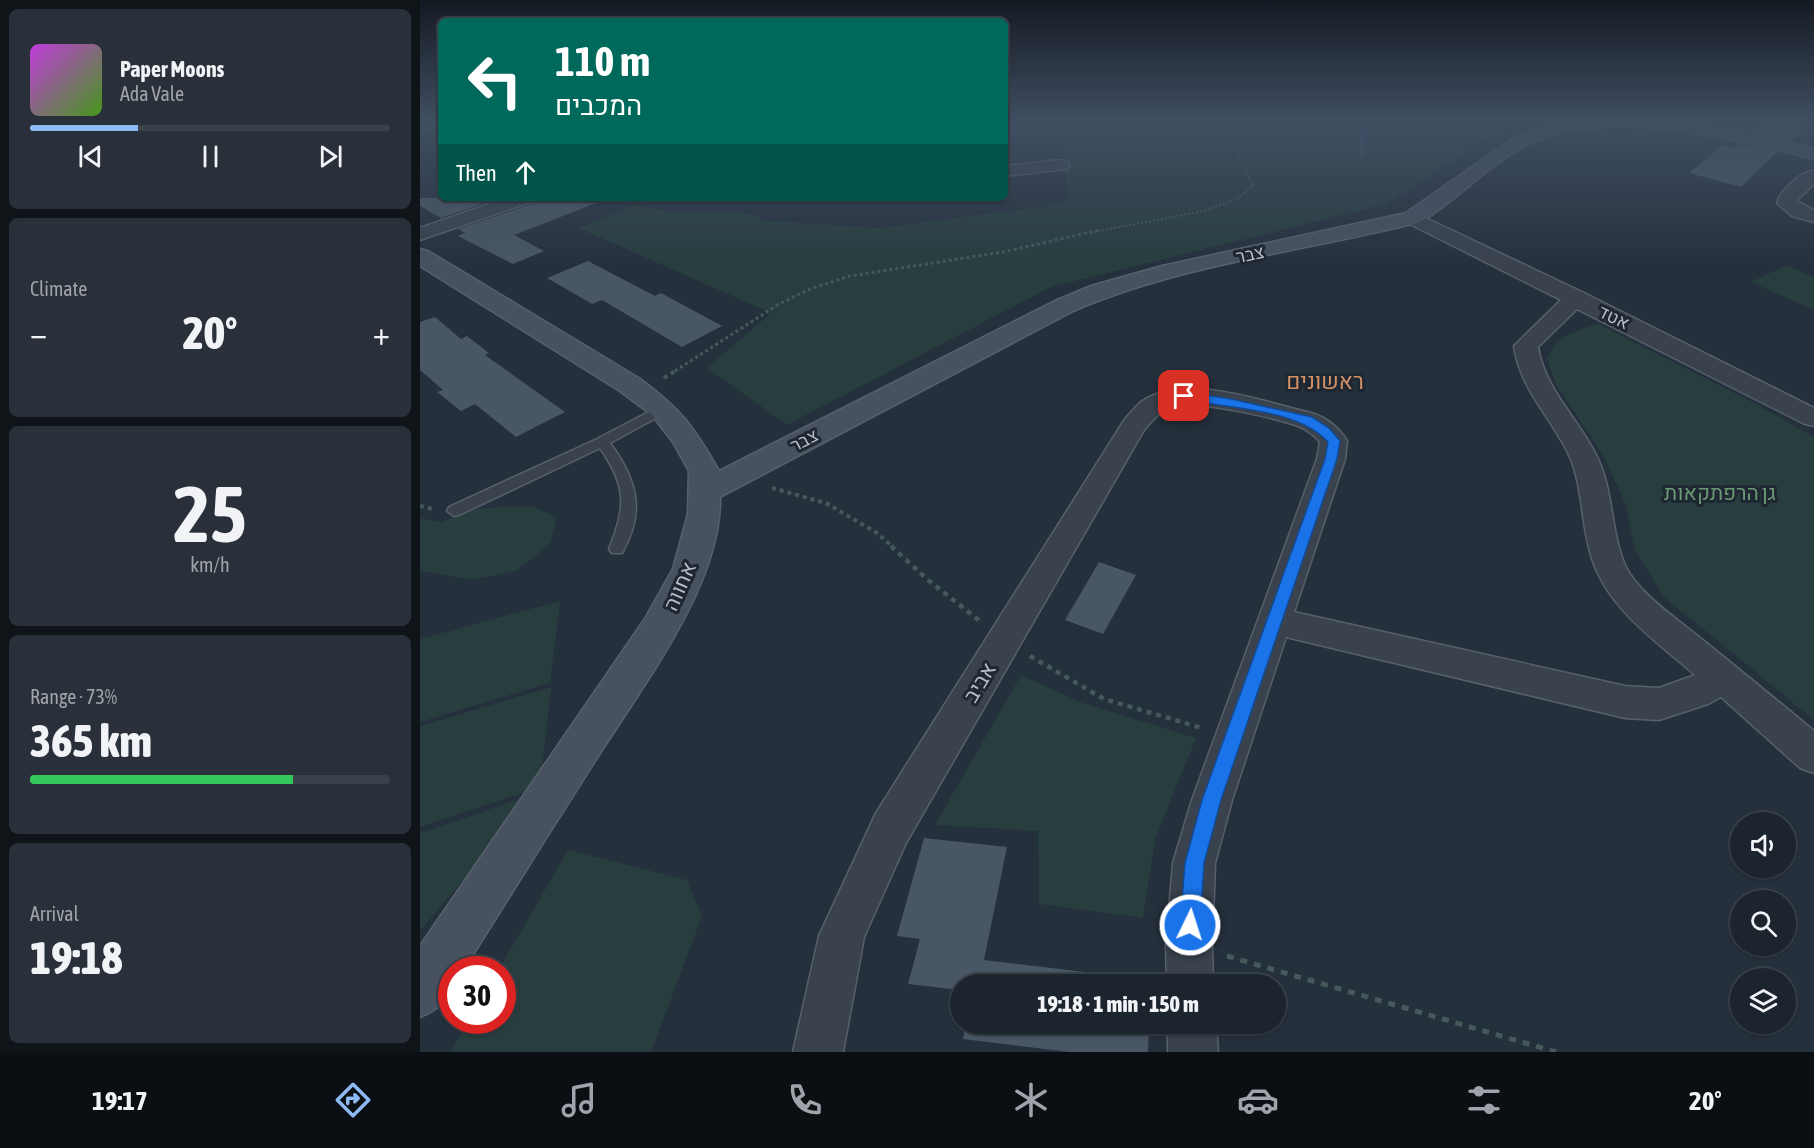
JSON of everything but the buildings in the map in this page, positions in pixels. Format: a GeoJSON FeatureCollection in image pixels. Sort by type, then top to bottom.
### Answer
{"type":"FeatureCollection","features":[{"type":"Feature","properties":{"kind":"street","name":"צבר"},"geometry":{"type":"LineString","coordinates":[[718,485],[1064,306],[1099,291],[1170,271],[1413,218],[1433,208],[1481,170]]}},
{"type":"Feature","properties":{"kind":"street"},"geometry":{"type":"LineString","coordinates":[[1814,175],[1788,196],[1786,203],[1799,212],[1814,216]]}},
{"type":"Feature","properties":{"kind":"street"},"geometry":{"type":"LineString","coordinates":[[420,234],[515,201]]}},
{"type":"Feature","properties":{"kind":"street","name":"אטד"},"geometry":{"type":"LineString","coordinates":[[1413,218],[1814,418]]}},
{"type":"Feature","properties":{"kind":"street","name":"אחווה"},"geometry":{"type":"LineString","coordinates":[[420,256],[651,401],[686,438],[704,471],[718,485],[704,514],[690,568],[659,628],[420,991]]}},
{"type":"Feature","properties":{"kind":"street"},"geometry":{"type":"LineString","coordinates":[[1576,298],[1526,346],[1526,358],[1583,456],[1591,480],[1606,555],[1617,581],[1654,619],[1814,755]]}},
{"type":"Feature","properties":{"kind":"street","name":"אביב"},"geometry":{"type":"LineString","coordinates":[[818,1052],[842,936],[866,878],[891,828],[1134,425],[1152,406],[1167,399],[1184,396],[1231,402],[1307,420],[1325,431],[1334,441],[1331,459],[1274,621]]}},
{"type":"Feature","properties":{"kind":"street"},"geometry":{"type":"LineString","coordinates":[[1190,974],[1189,945],[1194,863],[1212,800],[1274,621],[1625,702],[1659,704],[1695,693],[1723,678]]}},
{"type":"Feature","properties":{"kind":"street"},"geometry":{"type":"LineString","coordinates":[[1192,1034],[1193,1052]]}},
{"type":"Feature","properties":{"kind":"lane"},"geometry":{"type":"LineString","coordinates":[[454,511],[602,442],[651,401]]}},
{"type":"Feature","properties":{"kind":"lane"},"geometry":{"type":"LineString","coordinates":[[602,442],[621,467],[630,490],[629,520],[617,549]]}},
{"type":"Feature","properties":{"kind":"path"},"geometry":{"type":"LineString","coordinates":[[651,401],[779,304],[810,289],[850,276],[1003,252],[1133,223],[1203,211],[1239,198],[1252,184],[1245,170]]}},
{"type":"Feature","properties":{"kind":"path"},"geometry":{"type":"LineString","coordinates":[[718,485],[826,503],[877,533],[928,580],[1004,641],[1104,699],[1234,738]]}},
{"type":"Feature","properties":{"kind":"path"},"geometry":{"type":"LineString","coordinates":[[1189,945],[1556,1052]]}},
{"type":"Feature","properties":{"kind":"green space"},"geometry":{"type":"Polygon","coordinates":[[[1065,170],[1439,170],[1386,204],[1051,287],[787,425],[707,368],[771,313],[579,228],[634,205],[679,213],[736,211],[761,217],[760,220],[877,228],[1047,206],[1069,199],[1065,170]]]}},
{"type":"Feature","properties":{"kind":"green space"},"geometry":{"type":"Polygon","coordinates":[[[1787,265],[1814,277],[1814,310],[1751,282],[1787,265]]]}},
{"type":"Feature","properties":{"kind":"green space","name":"גן הרפתקאות"},"geometry":{"type":"Polygon","coordinates":[[[1598,324],[1756,404],[1814,437],[1814,720],[1664,597],[1635,550],[1626,505],[1603,455],[1555,383],[1547,358],[1557,344],[1568,335],[1598,324]]]}},
{"type":"Feature","properties":{"kind":"green space"},"geometry":{"type":"Polygon","coordinates":[[[505,506],[534,507],[557,518],[550,544],[516,571],[473,580],[420,571],[420,518],[441,522],[476,509],[505,506]]]}},
{"type":"Feature","properties":{"kind":"green space"},"geometry":{"type":"Polygon","coordinates":[[[560,601],[550,683],[420,722],[420,639],[560,601]]]}},
{"type":"Feature","properties":{"kind":"green space"},"geometry":{"type":"Polygon","coordinates":[[[1021,675],[1080,702],[1196,738],[1155,840],[1143,918],[1039,904],[1038,831],[935,825],[1021,675]]]}},
{"type":"Feature","properties":{"kind":"green space"},"geometry":{"type":"Polygon","coordinates":[[[551,687],[540,787],[420,827],[420,726],[551,687]]]}},
{"type":"Feature","properties":{"kind":"green space"},"geometry":{"type":"Polygon","coordinates":[[[537,793],[420,931],[420,833],[537,793]]]}},
{"type":"Feature","properties":{"kind":"green space"},"geometry":{"type":"Polygon","coordinates":[[[568,850],[687,880],[702,916],[651,1052],[450,1052],[461,1034],[516,1034],[516,956],[507,956],[568,850]]]}},
{"type":"Feature","properties":{"kind":"district","name":"ראשונים"},"geometry":{"type":"Point","coordinates":[1325,381]}},
{"type":"Feature","properties":{"kind":"route"},"geometry":{"type":"LineString","coordinates":[[1184,396],[1231,402],[1307,420],[1325,431],[1334,441],[1331,459],[1212,800],[1194,863],[1190,925]]}}]}
